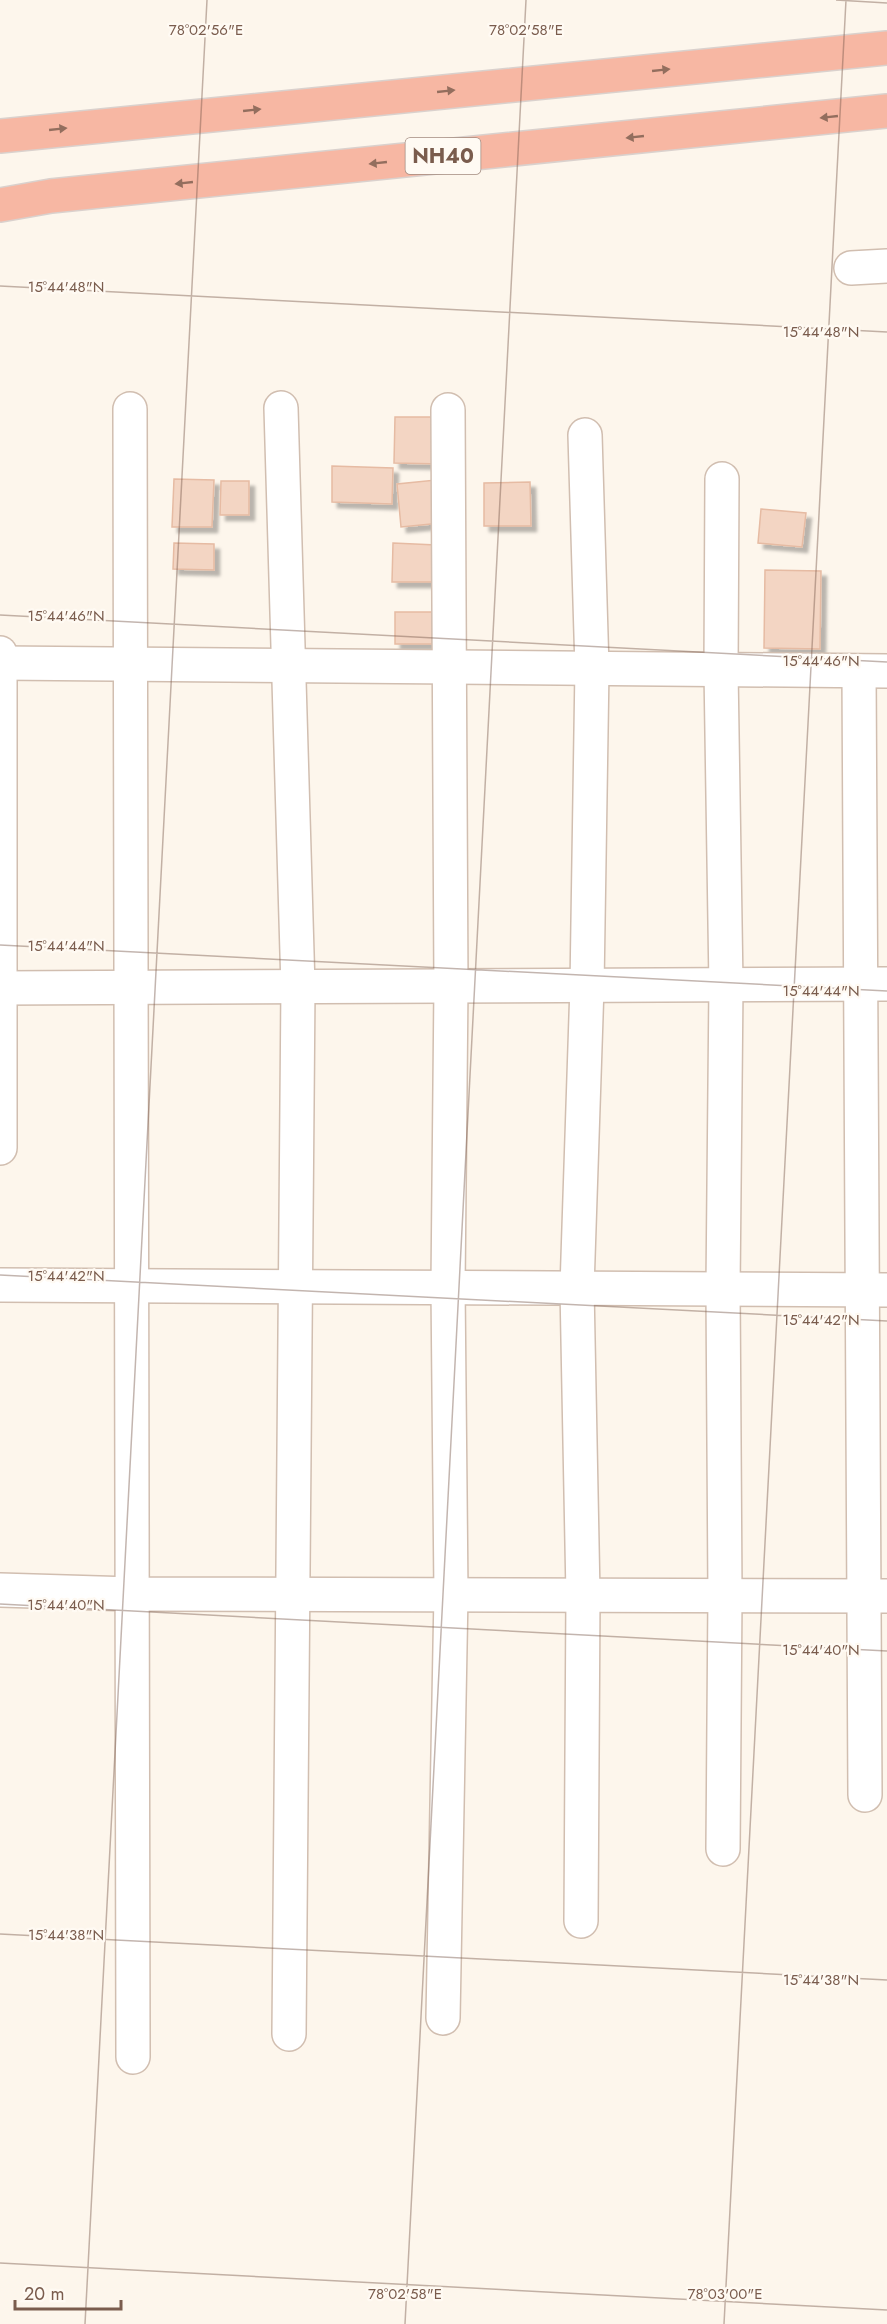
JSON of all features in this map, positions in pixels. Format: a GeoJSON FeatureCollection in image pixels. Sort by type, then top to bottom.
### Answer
{"type":"FeatureCollection","features":[{"type":"Feature","properties":{"kind":"highway"},"geometry":{"type":"LineString","coordinates":[[0,136],[887,48]]}},
{"type":"Feature","properties":{"kind":"highway","name":"NH40"},"geometry":{"type":"LineString","coordinates":[[0,205],[51,196],[887,111]]}},
{"type":"Feature","properties":{"kind":"street"},"geometry":{"type":"LineString","coordinates":[[851,268],[887,266]]}},
{"type":"Feature","properties":{"kind":"street"},"geometry":{"type":"LineString","coordinates":[[281,408],[290,666],[297,987],[289,2034]]}},
{"type":"Feature","properties":{"kind":"street"},"geometry":{"type":"LineString","coordinates":[[130,409],[134,2057]]}},
{"type":"Feature","properties":{"kind":"street"},"geometry":{"type":"LineString","coordinates":[[443,2018],[451,1594],[448,1287],[451,986],[448,410]]}},
{"type":"Feature","properties":{"kind":"street"},"geometry":{"type":"LineString","coordinates":[[581,1921],[583,1595],[577,1288],[587,986],[592,668],[585,435]]}},
{"type":"Feature","properties":{"kind":"street"},"geometry":{"type":"LineString","coordinates":[[722,479],[721,670],[726,985],[723,1289],[725,1596],[723,1849]]}},
{"type":"Feature","properties":{"kind":"street"},"geometry":{"type":"LineString","coordinates":[[0,652],[0,1148]]}},
{"type":"Feature","properties":{"kind":"street"},"geometry":{"type":"LineString","coordinates":[[0,663],[873,671],[876,1596],[865,1795]]}},
{"type":"Feature","properties":{"kind":"street"},"geometry":{"type":"LineString","coordinates":[[1,988],[874,984]]}},
{"type":"Feature","properties":{"kind":"street"},"geometry":{"type":"LineString","coordinates":[[0,1285],[875,1289]]}},
{"type":"Feature","properties":{"kind":"street"},"geometry":{"type":"LineString","coordinates":[[0,1590],[132,1594],[876,1596]]}},
{"type":"Feature","properties":{"kind":"building"},"geometry":{"type":"Polygon","coordinates":[[[395,417],[442,417],[442,464],[394,463],[395,417]]]}},
{"type":"Feature","properties":{"kind":"building"},"geometry":{"type":"Polygon","coordinates":[[[332,466],[393,468],[392,504],[332,502],[332,466]]]}},
{"type":"Feature","properties":{"kind":"building"},"geometry":{"type":"Polygon","coordinates":[[[174,479],[214,480],[212,527],[172,527],[174,479]]]}},
{"type":"Feature","properties":{"kind":"building"},"geometry":{"type":"Polygon","coordinates":[[[436,480],[441,523],[401,527],[397,484],[436,480]]]}},
{"type":"Feature","properties":{"kind":"building"},"geometry":{"type":"Polygon","coordinates":[[[221,481],[249,481],[249,515],[220,515],[221,481]]]}},
{"type":"Feature","properties":{"kind":"building"},"geometry":{"type":"Polygon","coordinates":[[[530,482],[531,526],[484,526],[484,483],[530,482]]]}},
{"type":"Feature","properties":{"kind":"building"},"geometry":{"type":"Polygon","coordinates":[[[761,509],[806,513],[802,547],[758,543],[761,509]]]}},
{"type":"Feature","properties":{"kind":"building"},"geometry":{"type":"Polygon","coordinates":[[[174,543],[214,544],[214,570],[173,569],[174,543]]]}},
{"type":"Feature","properties":{"kind":"building"},"geometry":{"type":"Polygon","coordinates":[[[393,543],[436,545],[435,582],[392,582],[393,543]]]}},
{"type":"Feature","properties":{"kind":"building"},"geometry":{"type":"Polygon","coordinates":[[[765,570],[821,571],[820,649],[764,648],[765,570]]]}},
{"type":"Feature","properties":{"kind":"building"},"geometry":{"type":"Polygon","coordinates":[[[395,612],[432,612],[432,644],[395,644],[395,612]]]}}]}
